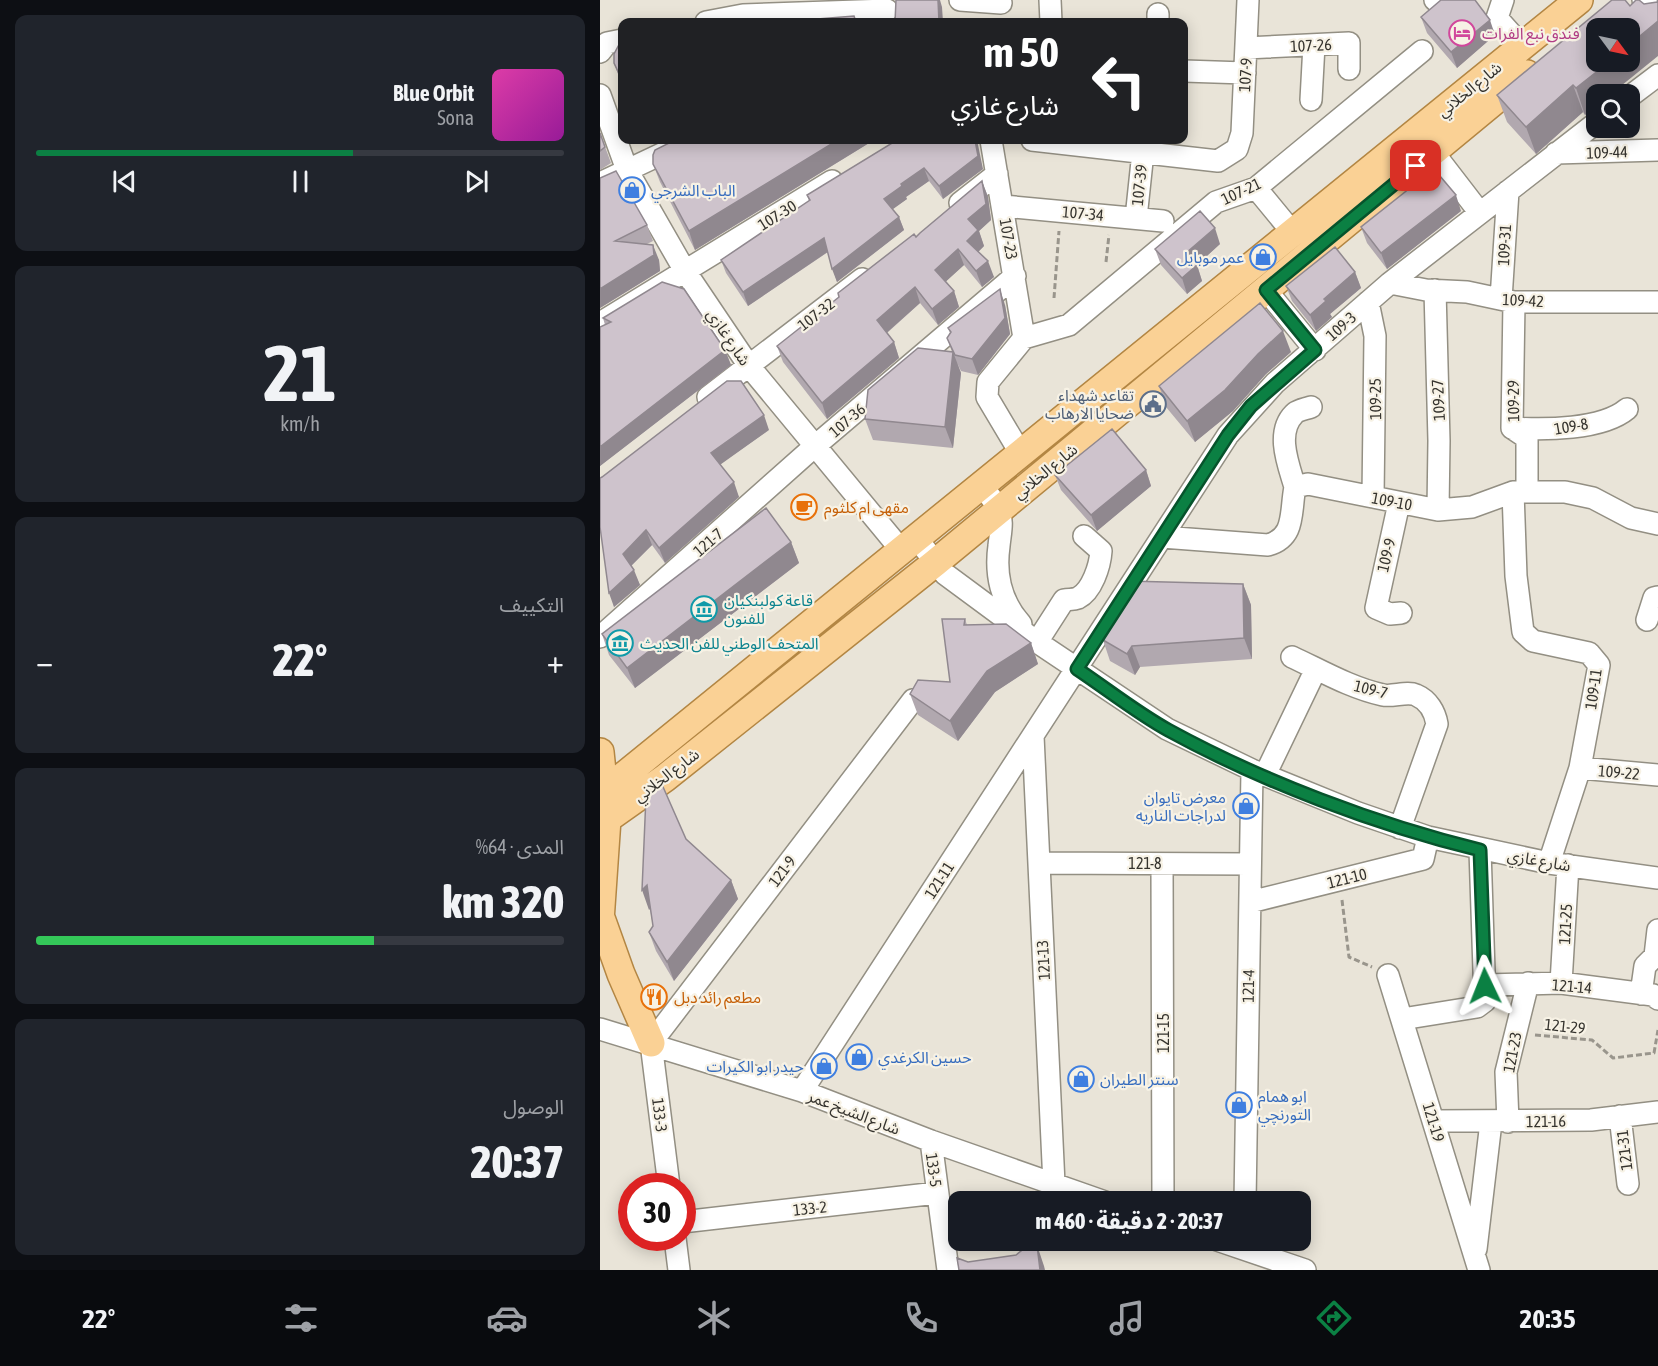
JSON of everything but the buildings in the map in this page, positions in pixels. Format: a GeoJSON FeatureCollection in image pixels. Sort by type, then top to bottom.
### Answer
{"type":"FeatureCollection","features":[{"type":"Feature","properties":{"kind":"main road","name":"شارع الخلاني"},"geometry":{"type":"LineString","coordinates":[[603,808],[910,545],[1522,46],[1588,8]]}},
{"type":"Feature","properties":{"kind":"main road","name":"شارع الخلاني"},"geometry":{"type":"LineString","coordinates":[[603,808],[665,778],[935,563],[1433,152],[1588,8]]}},
{"type":"Feature","properties":{"kind":"main road"},"geometry":{"type":"LineString","coordinates":[[600,752],[603,808],[601,919],[621,974],[651,1042]]}},
{"type":"Feature","properties":{"kind":"street"},"geometry":{"type":"LineString","coordinates":[[960,0],[1001,3]]}},
{"type":"Feature","properties":{"kind":"street"},"geometry":{"type":"LineString","coordinates":[[1050,0],[1051,18]]}},
{"type":"Feature","properties":{"kind":"street","name":"107-9"},"geometry":{"type":"LineString","coordinates":[[1143,152],[1218,161],[1237,149],[1242,133],[1248,0]]}},
{"type":"Feature","properties":{"kind":"street"},"geometry":{"type":"LineString","coordinates":[[1503,0],[1497,18],[1522,46]]}},
{"type":"Feature","properties":{"kind":"street"},"geometry":{"type":"LineString","coordinates":[[1643,0],[1658,19]]}},
{"type":"Feature","properties":{"kind":"street"},"geometry":{"type":"LineString","coordinates":[[716,18],[744,7],[887,11]]}},
{"type":"Feature","properties":{"kind":"street"},"geometry":{"type":"LineString","coordinates":[[600,52],[608,43],[618,41]]}},
{"type":"Feature","properties":{"kind":"street","name":"107-26"},"geometry":{"type":"LineString","coordinates":[[1246,48],[1349,43],[1349,69]]}},
{"type":"Feature","properties":{"kind":"street"},"geometry":{"type":"LineString","coordinates":[[1311,100],[1314,45]]}},
{"type":"Feature","properties":{"kind":"street","name":"107-21"},"geometry":{"type":"LineString","coordinates":[[1024,338],[1069,324],[1216,202],[1256,188],[1422,51]]}},
{"type":"Feature","properties":{"kind":"street"},"geometry":{"type":"LineString","coordinates":[[1188,71],[1245,73]]}},
{"type":"Feature","properties":{"kind":"street"},"geometry":{"type":"LineString","coordinates":[[1640,89],[1658,75]]}},
{"type":"Feature","properties":{"kind":"street","name":"شارع غازي"},"geometry":{"type":"LineString","coordinates":[[600,95],[627,170],[686,271],[749,366],[815,446],[910,545],[957,583],[1037,642],[1167,729],[1258,772],[1428,837],[1480,850],[1558,864],[1658,878]]}},
{"type":"Feature","properties":{"kind":"street","name":"109-3"},"geometry":{"type":"LineString","coordinates":[[1077,669],[1228,435],[1251,406],[1390,283],[1586,130]]}},
{"type":"Feature","properties":{"kind":"street"},"geometry":{"type":"LineString","coordinates":[[600,183],[682,144]]}},
{"type":"Feature","properties":{"kind":"street","name":"107-23"},"geometry":{"type":"LineString","coordinates":[[993,144],[1024,338]]}},
{"type":"Feature","properties":{"kind":"street"},"geometry":{"type":"LineString","coordinates":[[1086,144],[1143,152]]}},
{"type":"Feature","properties":{"kind":"street","name":"109-44"},"geometry":{"type":"LineString","coordinates":[[1556,153],[1658,150]]}},
{"type":"Feature","properties":{"kind":"street","name":"107-39"},"geometry":{"type":"LineString","coordinates":[[1136,218],[1143,152]]}},
{"type":"Feature","properties":{"kind":"street"},"geometry":{"type":"LineString","coordinates":[[1433,152],[1480,213]]}},
{"type":"Feature","properties":{"kind":"street","name":"107-30"},"geometry":{"type":"LineString","coordinates":[[600,323],[848,171]]}},
{"type":"Feature","properties":{"kind":"street"},"geometry":{"type":"LineString","coordinates":[[942,216],[997,174]]}},
{"type":"Feature","properties":{"kind":"street"},"geometry":{"type":"LineString","coordinates":[[1256,188],[1293,233]]}},
{"type":"Feature","properties":{"kind":"street","name":"109-31"},"geometry":{"type":"LineString","coordinates":[[1508,191],[1508,301]]}},
{"type":"Feature","properties":{"kind":"street","name":"107-34"},"geometry":{"type":"LineString","coordinates":[[1003,206],[1163,221]]}},
{"type":"Feature","properties":{"kind":"street","name":"107-32"},"geometry":{"type":"LineString","coordinates":[[693,410],[878,266]]}},
{"type":"Feature","properties":{"kind":"street","name":"107-36"},"geometry":{"type":"LineString","coordinates":[[815,446],[1015,276]]}},
{"type":"Feature","properties":{"kind":"street","name":"109-42"},"geometry":{"type":"LineString","coordinates":[[1390,283],[1467,292],[1508,301],[1658,302]]}},
{"type":"Feature","properties":{"kind":"street"},"geometry":{"type":"LineString","coordinates":[[1266,290],[1315,350]]}},
{"type":"Feature","properties":{"kind":"street","name":"109-27"},"geometry":{"type":"LineString","coordinates":[[1435,290],[1439,441],[1438,510]]}},
{"type":"Feature","properties":{"kind":"street","name":"109-29"},"geometry":{"type":"LineString","coordinates":[[1508,301],[1512,428],[1527,438],[1520,492]]}},
{"type":"Feature","properties":{"kind":"street","name":"109-25"},"geometry":{"type":"LineString","coordinates":[[1368,302],[1375,336],[1373,497]]}},
{"type":"Feature","properties":{"kind":"street"},"geometry":{"type":"LineString","coordinates":[[1021,454],[987,397],[988,382],[1024,338]]}},
{"type":"Feature","properties":{"kind":"street"},"geometry":{"type":"LineString","coordinates":[[1162,537],[1268,545],[1280,541],[1287,534],[1295,487],[1284,449],[1287,426],[1294,413],[1311,407]]}},
{"type":"Feature","properties":{"kind":"street","name":"109-8"},"geometry":{"type":"LineString","coordinates":[[1512,428],[1545,430],[1573,428],[1620,415],[1627,409]]}},
{"type":"Feature","properties":{"kind":"street","name":"121-7"},"geometry":{"type":"LineString","coordinates":[[600,637],[815,446]]}},
{"type":"Feature","properties":{"kind":"street","name":"109-10"},"geometry":{"type":"LineString","coordinates":[[1295,487],[1308,484],[1438,510],[1472,507],[1520,492],[1565,492],[1593,498],[1631,518],[1658,524]]}},
{"type":"Feature","properties":{"kind":"street"},"geometry":{"type":"LineString","coordinates":[[982,486],[999,509]]}},
{"type":"Feature","properties":{"kind":"street","name":"109-11"},"geometry":{"type":"LineString","coordinates":[[1520,492],[1516,576],[1523,632],[1533,641],[1589,653],[1599,665],[1580,768],[1558,864]]}},
{"type":"Feature","properties":{"kind":"street","name":"109-9"},"geometry":{"type":"LineString","coordinates":[[1399,502],[1376,608],[1390,614],[1401,613]]}},
{"type":"Feature","properties":{"kind":"street","name":"شارع غازي"},"geometry":{"type":"LineString","coordinates":[[999,509],[1001,528],[998,573],[1001,589],[1016,619],[1037,642]]}},
{"type":"Feature","properties":{"kind":"street"},"geometry":{"type":"LineString","coordinates":[[1037,642],[1064,600],[1075,600],[1082,595],[1099,567],[1101,551],[1084,536]]}},
{"type":"Feature","properties":{"kind":"street"},"geometry":{"type":"LineString","coordinates":[[1647,620],[1650,604],[1658,597]]}},
{"type":"Feature","properties":{"kind":"street","name":"109-7"},"geometry":{"type":"LineString","coordinates":[[1292,657],[1337,680],[1385,695],[1415,694],[1428,703],[1436,714],[1437,724],[1400,828]]}},
{"type":"Feature","properties":{"kind":"street","name":"121-11"},"geometry":{"type":"LineString","coordinates":[[802,1091],[1077,669]]}},
{"type":"Feature","properties":{"kind":"street"},"geometry":{"type":"LineString","coordinates":[[1258,772],[1316,669]]}},
{"type":"Feature","properties":{"kind":"street","name":"121-9"},"geometry":{"type":"LineString","coordinates":[[651,1042],[913,700]]}},
{"type":"Feature","properties":{"kind":"street","name":"121-13"},"geometry":{"type":"LineString","coordinates":[[1033,736],[1054,1184]]}},
{"type":"Feature","properties":{"kind":"street","name":"109-22"},"geometry":{"type":"LineString","coordinates":[[1580,768],[1658,775]]}},
{"type":"Feature","properties":{"kind":"street","name":"121-4"},"geometry":{"type":"LineString","coordinates":[[1245,1191],[1250,864],[1258,772]]}},
{"type":"Feature","properties":{"kind":"street","name":"121-10"},"geometry":{"type":"LineString","coordinates":[[1250,902],[1423,859],[1428,837]]}},
{"type":"Feature","properties":{"kind":"street"},"geometry":{"type":"LineString","coordinates":[[1402,1019],[1477,1007],[1485,1001],[1480,850]]}},
{"type":"Feature","properties":{"kind":"street","name":"121-8"},"geometry":{"type":"LineString","coordinates":[[1039,863],[1250,864]]}},
{"type":"Feature","properties":{"kind":"street","name":"121-15"},"geometry":{"type":"LineString","coordinates":[[1162,864],[1163,1191]]}},
{"type":"Feature","properties":{"kind":"street","name":"121-25"},"geometry":{"type":"LineString","coordinates":[[1558,864],[1561,983]]}},
{"type":"Feature","properties":{"kind":"street"},"geometry":{"type":"LineString","coordinates":[[1650,996],[1645,966],[1655,956],[1658,930]]}},
{"type":"Feature","properties":{"kind":"street","name":"121-19"},"geometry":{"type":"LineString","coordinates":[[1388,975],[1477,1264]]}},
{"type":"Feature","properties":{"kind":"street","name":"121-23"},"geometry":{"type":"LineString","coordinates":[[1477,1264],[1506,1072],[1528,983]]}},
{"type":"Feature","properties":{"kind":"street","name":"121-14"},"geometry":{"type":"LineString","coordinates":[[1485,986],[1561,983],[1650,996]]}},
{"type":"Feature","properties":{"kind":"street","name":"شارع الشيخ عمر"},"geometry":{"type":"LineString","coordinates":[[600,1029],[651,1042],[802,1091],[931,1141],[1074,1191]]}},
{"type":"Feature","properties":{"kind":"street","name":"133-3"},"geometry":{"type":"LineString","coordinates":[[651,1042],[667,1173]]}},
{"type":"Feature","properties":{"kind":"street","name":"121-16"},"geometry":{"type":"LineString","coordinates":[[1434,1121],[1591,1120],[1658,1112]]}},
{"type":"Feature","properties":{"kind":"street","name":"121-31"},"geometry":{"type":"LineString","coordinates":[[1620,1116],[1628,1184]]}},
{"type":"Feature","properties":{"kind":"street","name":"133-5"},"geometry":{"type":"LineString","coordinates":[[931,1141],[948,1270]]}},
{"type":"Feature","properties":{"kind":"street","name":"133-2"},"geometry":{"type":"LineString","coordinates":[[696,1220],[938,1193]]}},
{"type":"Feature","properties":{"kind":"street"},"geometry":{"type":"LineString","coordinates":[[677,1251],[680,1270]]}},
{"type":"Feature","properties":{"kind":"street"},"geometry":{"type":"LineString","coordinates":[[1245,1254],[1305,1270]]}},
{"type":"Feature","properties":{"kind":"path"},"geometry":{"type":"LineString","coordinates":[[1054,298],[1060,211]]}},
{"type":"Feature","properties":{"kind":"path"},"geometry":{"type":"LineString","coordinates":[[1106,262],[1112,216]]}},
{"type":"Feature","properties":{"kind":"path"},"geometry":{"type":"LineString","coordinates":[[1339,880],[1349,957],[1388,975]]}},
{"type":"Feature","properties":{"kind":"path","name":"121-29"},"geometry":{"type":"LineString","coordinates":[[1515,1033],[1592,1040],[1613,1058],[1654,1053],[1658,1030]]}},
{"type":"Feature","properties":{"kind":"place","name":"فندق نبع الفرات"},"geometry":{"type":"Point","coordinates":[1462,33]}},
{"type":"Feature","properties":{"kind":"place","name":"الباب الشرجي"},"geometry":{"type":"Point","coordinates":[632,190]}},
{"type":"Feature","properties":{"kind":"place","name":"عمر موبايل"},"geometry":{"type":"Point","coordinates":[1263,257]}},
{"type":"Feature","properties":{"kind":"place","name":"تقاعد شهداء ضحايا الارهاب"},"geometry":{"type":"Point","coordinates":[1153,404]}},
{"type":"Feature","properties":{"kind":"place","name":"مقهى ام كلثوم"},"geometry":{"type":"Point","coordinates":[804,507]}},
{"type":"Feature","properties":{"kind":"place","name":"قاعة كولبنكيان للفنون"},"geometry":{"type":"Point","coordinates":[704,609]}},
{"type":"Feature","properties":{"kind":"place","name":"المتحف الوطني للفن الحديث"},"geometry":{"type":"Point","coordinates":[620,643]}},
{"type":"Feature","properties":{"kind":"place","name":"معرض تايوان لدراجات الناريه"},"geometry":{"type":"Point","coordinates":[1246,806]}},
{"type":"Feature","properties":{"kind":"place","name":"مطعم رائد دبل"},"geometry":{"type":"Point","coordinates":[654,997]}},
{"type":"Feature","properties":{"kind":"place","name":"حسين الكرغدي"},"geometry":{"type":"Point","coordinates":[859,1057]}},
{"type":"Feature","properties":{"kind":"place","name":"حيدر ابو الكيرات"},"geometry":{"type":"Point","coordinates":[824,1066]}},
{"type":"Feature","properties":{"kind":"place","name":"سنتر الطيران"},"geometry":{"type":"Point","coordinates":[1081,1079]}},
{"type":"Feature","properties":{"kind":"place","name":"ابو همام التورنچي"},"geometry":{"type":"Point","coordinates":[1239,1105]}},
{"type":"Feature","properties":{"kind":"route"},"geometry":{"type":"LineString","coordinates":[[1416,166],[1266,290],[1315,350],[1251,406],[1228,435],[1077,669],[1167,729],[1252,770],[1400,828],[1480,850],[1485,986]]}}]}
